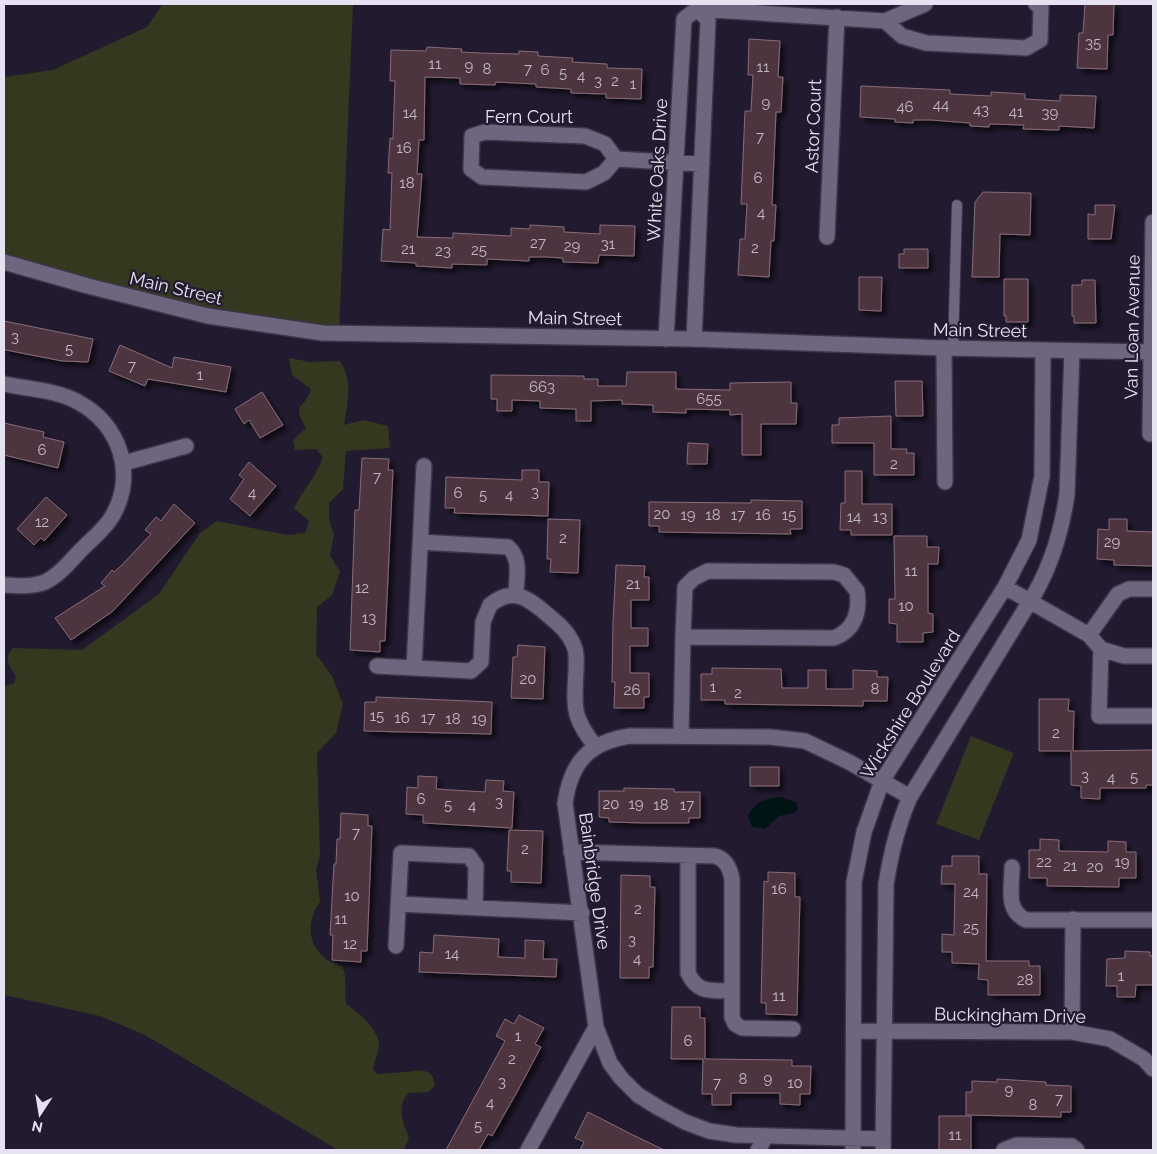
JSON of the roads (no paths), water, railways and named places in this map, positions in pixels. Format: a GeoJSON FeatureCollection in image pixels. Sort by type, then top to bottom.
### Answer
{"type":"FeatureCollection","features":[{"type":"Feature","properties":{"kind":"street"},"geometry":{"type":"LineString","coordinates":[[697,6],[885,21],[926,4]]}},
{"type":"Feature","properties":{"kind":"street"},"geometry":{"type":"LineString","coordinates":[[885,21],[902,36],[926,43],[1026,48],[1040,40],[1041,6],[1036,4]]}},
{"type":"Feature","properties":{"kind":"street"},"geometry":{"type":"LineString","coordinates":[[694,339],[708,20],[697,6]]}},
{"type":"Feature","properties":{"kind":"street","name":"White Oaks Drive"},"geometry":{"type":"LineString","coordinates":[[666,339],[684,19],[697,6]]}},
{"type":"Feature","properties":{"kind":"street","name":"Astor Court"},"geometry":{"type":"LineString","coordinates":[[828,237],[837,17]]}},
{"type":"Feature","properties":{"kind":"street","name":"Fern Court"},"geometry":{"type":"LineString","coordinates":[[485,132],[585,136],[606,144],[616,159],[604,173],[586,182],[482,177],[471,169],[472,136],[485,132]]}},
{"type":"Feature","properties":{"kind":"street"},"geometry":{"type":"LineString","coordinates":[[616,159],[702,164]]}},
{"type":"Feature","properties":{"kind":"street","name":"Van Loan Avenue"},"geometry":{"type":"LineString","coordinates":[[1150,434],[1153,222]]}},
{"type":"Feature","properties":{"kind":"street","name":"Main Street"},"geometry":{"type":"LineString","coordinates":[[4,262],[88,286],[208,316],[323,333],[694,339],[948,348],[1152,352]]}},
{"type":"Feature","properties":{"kind":"street"},"geometry":{"type":"LineString","coordinates":[[945,482],[948,348]]}},
{"type":"Feature","properties":{"kind":"street","name":"Wickshire Boulevard"},"geometry":{"type":"LineString","coordinates":[[853,1144],[855,1031],[854,882],[864,832],[882,781],[1005,587],[1029,540],[1042,476],[1043,350]]}},
{"type":"Feature","properties":{"kind":"street"},"geometry":{"type":"LineString","coordinates":[[883,1145],[886,1031],[886,884],[892,844],[900,818],[910,797],[1030,602],[1052,558],[1064,513],[1069,469],[1072,351]]}},
{"type":"Feature","properties":{"kind":"street"},"geometry":{"type":"LineString","coordinates":[[4,384],[77,401],[104,422],[118,443],[124,462],[124,481],[112,517],[62,571],[46,581],[27,586],[4,585]]}},
{"type":"Feature","properties":{"kind":"street"},"geometry":{"type":"LineString","coordinates":[[124,462],[186,446]]}},
{"type":"Feature","properties":{"kind":"street"},"geometry":{"type":"LineString","coordinates":[[414,668],[424,466]]}},
{"type":"Feature","properties":{"kind":"street"},"geometry":{"type":"LineString","coordinates":[[420,542],[508,547],[514,553],[517,561],[516,595]]}},
{"type":"Feature","properties":{"kind":"street"},"geometry":{"type":"LineString","coordinates":[[681,736],[683,637],[685,587],[694,578],[708,571],[834,572],[844,575],[857,590],[857,615],[844,634],[834,638],[683,637]]}},
{"type":"Feature","properties":{"kind":"street"},"geometry":{"type":"LineString","coordinates":[[1005,587],[1089,635],[1101,649],[1124,656],[1153,656]]}},
{"type":"Feature","properties":{"kind":"street"},"geometry":{"type":"LineString","coordinates":[[1089,635],[1118,594],[1129,589],[1153,589]]}},
{"type":"Feature","properties":{"kind":"street"},"geometry":{"type":"LineString","coordinates":[[377,666],[471,671],[478,667],[482,654],[486,612],[496,600],[516,595],[536,603],[557,621],[573,642],[576,652],[574,704],[576,717],[596,746]]}},
{"type":"Feature","properties":{"kind":"street"},"geometry":{"type":"LineString","coordinates":[[1101,649],[1099,716],[1153,716]]}},
{"type":"Feature","properties":{"kind":"street","name":"Bainbridge Drive"},"geometry":{"type":"LineString","coordinates":[[883,1145],[710,1131],[685,1122],[638,1095],[621,1078],[610,1063],[596,1027],[582,913],[571,852],[565,803],[567,787],[576,766],[596,746],[616,738],[630,736],[799,740],[817,746],[910,797]]}},
{"type":"Feature","properties":{"kind":"street"},"geometry":{"type":"LineString","coordinates":[[571,852],[715,856],[722,858],[731,871],[732,1017],[735,1024],[742,1028],[793,1029]]}},
{"type":"Feature","properties":{"kind":"street"},"geometry":{"type":"LineString","coordinates":[[396,946],[401,853],[469,856],[476,866],[475,908]]}},
{"type":"Feature","properties":{"kind":"street"},"geometry":{"type":"LineString","coordinates":[[688,856],[688,974],[693,984],[703,990],[732,991]]}},
{"type":"Feature","properties":{"kind":"street"},"geometry":{"type":"LineString","coordinates":[[1012,867],[1012,908],[1018,916],[1026,920],[1153,920]]}},
{"type":"Feature","properties":{"kind":"street"},"geometry":{"type":"LineString","coordinates":[[399,904],[582,913]]}},
{"type":"Feature","properties":{"kind":"street"},"geometry":{"type":"LineString","coordinates":[[1072,1032],[1073,920]]}},
{"type":"Feature","properties":{"kind":"street"},"geometry":{"type":"LineString","coordinates":[[528,1150],[596,1027]]}},
{"type":"Feature","properties":{"kind":"street","name":"Buckingham Drive"},"geometry":{"type":"LineString","coordinates":[[855,1031],[1072,1032],[1110,1039],[1144,1059],[1153,1069]]}},
{"type":"Feature","properties":{"kind":"street"},"geometry":{"type":"LineString","coordinates":[[758,1150],[766,1136]]}},
{"type":"Feature","properties":{"kind":"street"},"geometry":{"type":"LineString","coordinates":[[1004,1150],[1017,1145],[1072,1146],[1077,1150]]}},
{"type":"Feature","properties":{"kind":"lane"},"geometry":{"type":"LineString","coordinates":[[948,348],[957,205]]}}]}
